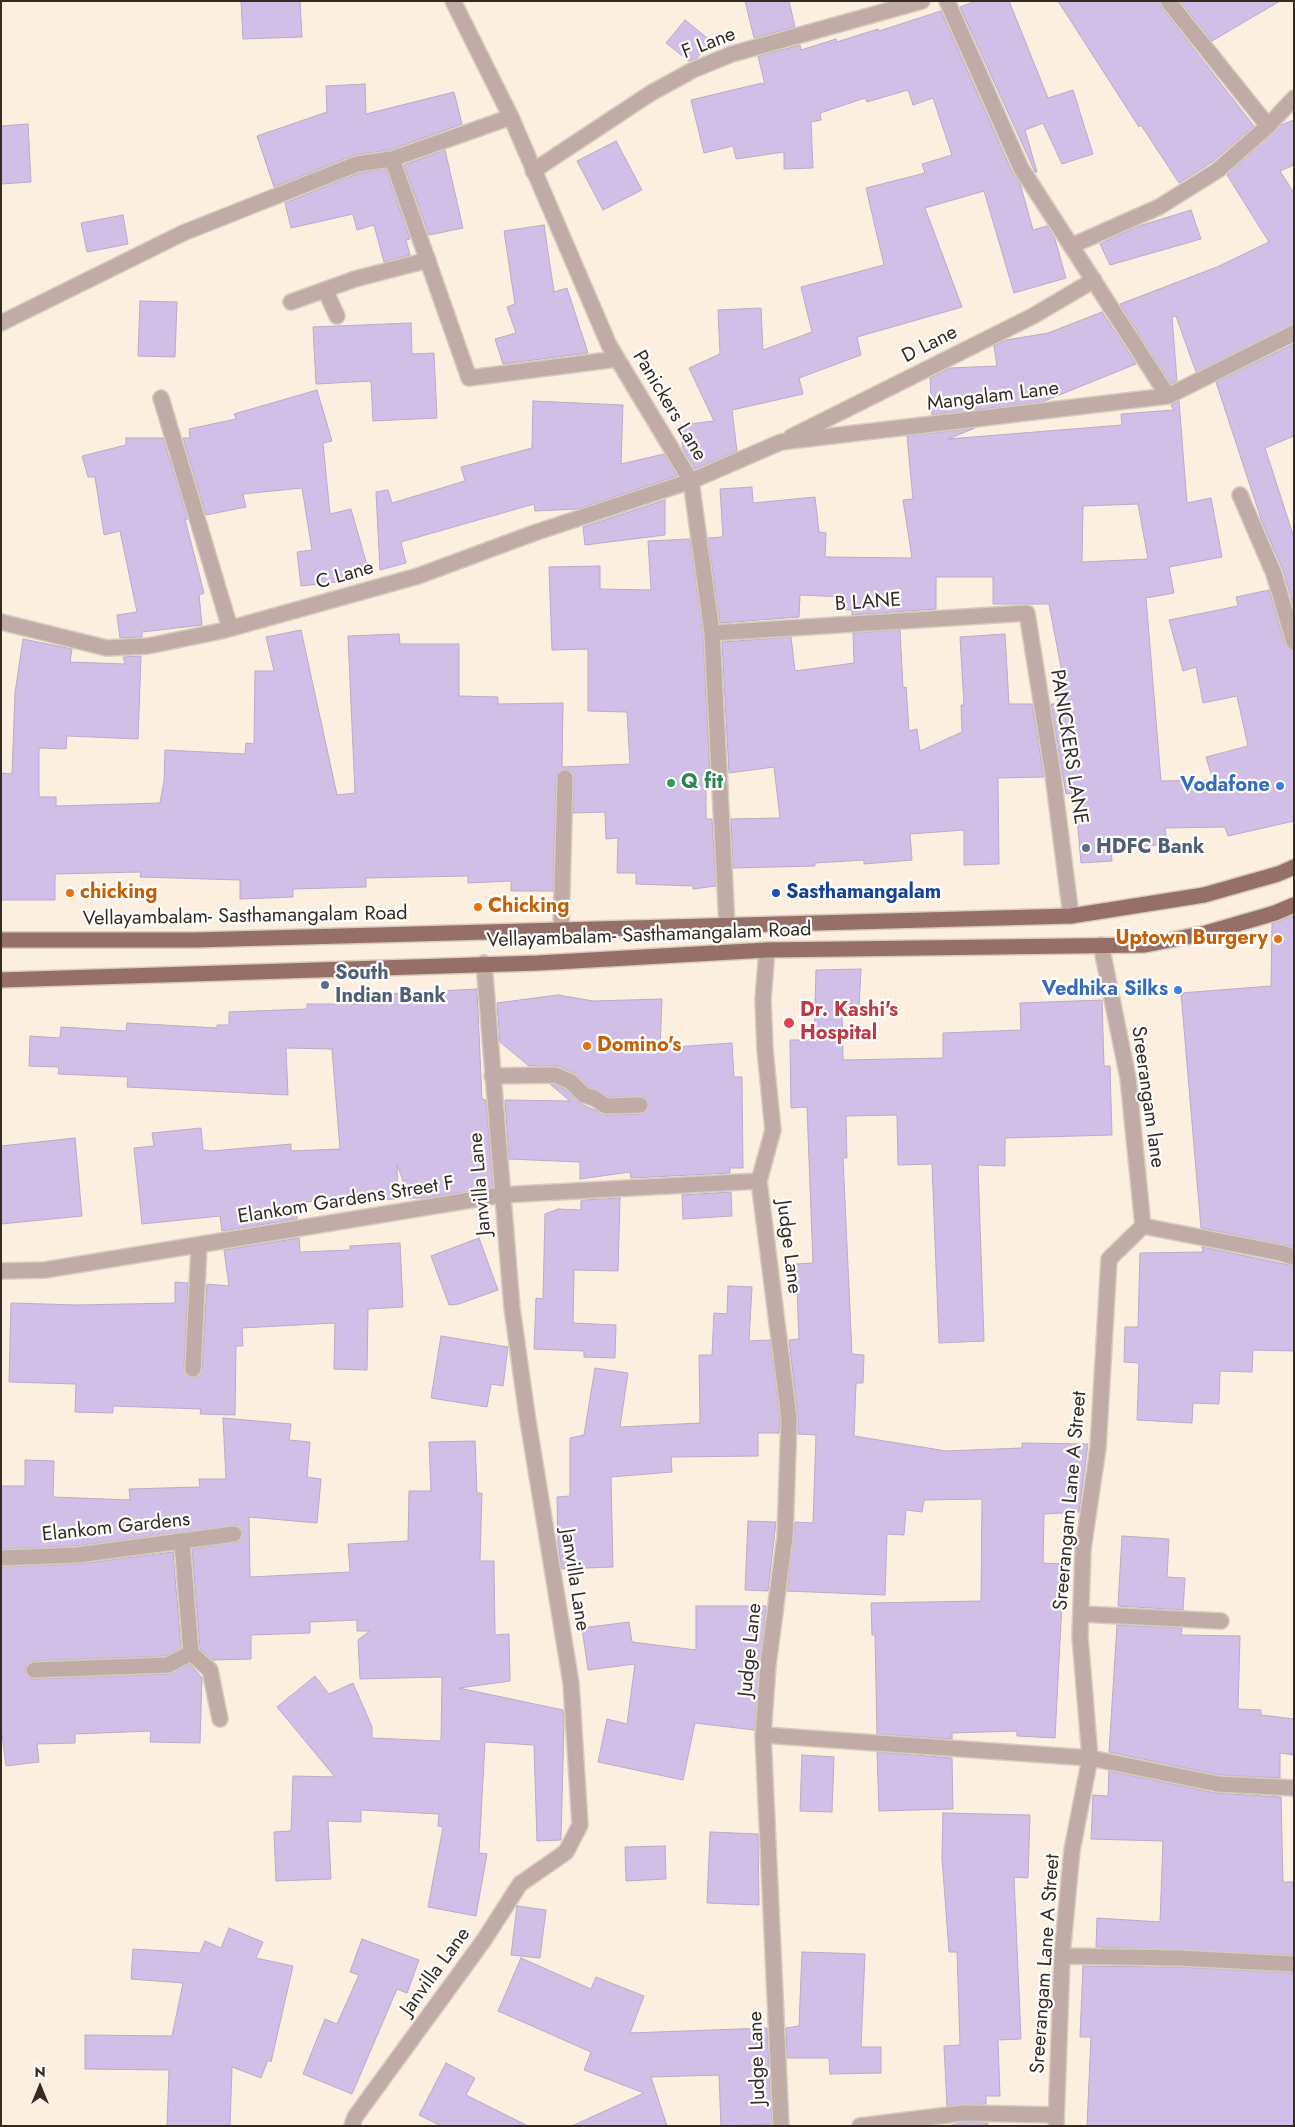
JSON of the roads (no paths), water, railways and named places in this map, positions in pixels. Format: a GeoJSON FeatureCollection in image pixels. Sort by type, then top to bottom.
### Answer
{"type":"FeatureCollection","features":[{"type":"Feature","properties":{"kind":"main road","name":"Vellayambalam- Sasthamangalam Road"},"geometry":{"type":"LineString","coordinates":[[1,940],[194,940],[1071,916],[1204,895],[1278,874],[1294,867]]}},
{"type":"Feature","properties":{"kind":"main road","name":"Vellayambalam- Sasthamangalam Road"},"geometry":{"type":"LineString","coordinates":[[1,980],[484,963],[538,963],[767,950],[1145,945],[1206,933],[1275,913],[1294,904]]}},
{"type":"Feature","properties":{"kind":"street","name":"Panickers Lane"},"geometry":{"type":"LineString","coordinates":[[453,1],[511,117],[608,345],[691,481],[712,633],[727,926]]}},
{"type":"Feature","properties":{"kind":"street","name":"F Lane"},"geometry":{"type":"LineString","coordinates":[[533,171],[651,93],[693,70],[732,54],[922,1]]}},
{"type":"Feature","properties":{"kind":"street"},"geometry":{"type":"LineString","coordinates":[[947,1],[1021,168],[1168,396]]}},
{"type":"Feature","properties":{"kind":"street"},"geometry":{"type":"LineString","coordinates":[[1168,1],[1268,126]]}},
{"type":"Feature","properties":{"kind":"street"},"geometry":{"type":"LineString","coordinates":[[1071,246],[1159,208],[1218,170],[1268,126],[1294,98]]}},
{"type":"Feature","properties":{"kind":"street"},"geometry":{"type":"LineString","coordinates":[[1,323],[183,234],[357,164],[392,159],[511,117]]}},
{"type":"Feature","properties":{"kind":"street"},"geometry":{"type":"LineString","coordinates":[[392,159],[468,378],[618,359]]}},
{"type":"Feature","properties":{"kind":"street"},"geometry":{"type":"LineString","coordinates":[[291,302],[355,278],[428,260]]}},
{"type":"Feature","properties":{"kind":"street","name":"D Lane"},"geometry":{"type":"LineString","coordinates":[[781,442],[1032,316],[1094,280]]}},
{"type":"Feature","properties":{"kind":"street"},"geometry":{"type":"LineString","coordinates":[[324,290],[338,316]]}},
{"type":"Feature","properties":{"kind":"street","name":"Mangalam Lane"},"geometry":{"type":"LineString","coordinates":[[691,481],[781,442],[1168,396],[1294,333]]}},
{"type":"Feature","properties":{"kind":"street"},"geometry":{"type":"LineString","coordinates":[[161,398],[230,628]]}},
{"type":"Feature","properties":{"kind":"street","name":"C Lane"},"geometry":{"type":"LineString","coordinates":[[1,622],[107,648],[148,646],[230,628],[418,576],[534,533],[691,481]]}},
{"type":"Feature","properties":{"kind":"street"},"geometry":{"type":"LineString","coordinates":[[1240,495],[1274,574],[1294,642]]}},
{"type":"Feature","properties":{"kind":"street","name":"B LANE"},"geometry":{"type":"LineString","coordinates":[[712,633],[1026,613]]}},
{"type":"Feature","properties":{"kind":"street","name":"PANICKERS LANE"},"geometry":{"type":"LineString","coordinates":[[1026,613],[1053,775],[1071,916]]}},
{"type":"Feature","properties":{"kind":"street"},"geometry":{"type":"LineString","coordinates":[[561,930],[565,778]]}},
{"type":"Feature","properties":{"kind":"street","name":"Sreerangam lane"},"geometry":{"type":"LineString","coordinates":[[1101,945],[1128,1078],[1143,1226]]}},
{"type":"Feature","properties":{"kind":"street"},"geometry":{"type":"LineString","coordinates":[[760,1181],[773,1130],[765,1050],[764,999],[767,950]]}},
{"type":"Feature","properties":{"kind":"street","name":"Janvilla Lane"},"geometry":{"type":"LineString","coordinates":[[352,2126],[355,2117],[484,1940],[520,1884],[566,1852],[580,1825],[571,1683],[527,1415],[512,1308],[501,1195],[484,963]]}},
{"type":"Feature","properties":{"kind":"street"},"geometry":{"type":"LineString","coordinates":[[492,1076],[555,1075],[571,1082],[584,1095],[594,1098],[606,1106],[640,1105]]}},
{"type":"Feature","properties":{"kind":"street","name":"Elankom Gardens Street F"},"geometry":{"type":"LineString","coordinates":[[1,1271],[45,1270],[501,1195],[760,1181]]}},
{"type":"Feature","properties":{"kind":"street","name":"Judge Lane"},"geometry":{"type":"LineString","coordinates":[[760,1181],[789,1418],[785,1536],[768,1665],[764,1735],[781,2126]]}},
{"type":"Feature","properties":{"kind":"street"},"geometry":{"type":"LineString","coordinates":[[1143,1226],[1281,1253],[1294,1258]]}},
{"type":"Feature","properties":{"kind":"street","name":"Sreerangam Lane A Street"},"geometry":{"type":"LineString","coordinates":[[1056,2120],[1062,1956],[1072,1850],[1090,1758],[1080,1636],[1083,1549],[1098,1448],[1109,1259],[1143,1226]]}},
{"type":"Feature","properties":{"kind":"street"},"geometry":{"type":"LineString","coordinates":[[192,1369],[199,1246]]}},
{"type":"Feature","properties":{"kind":"street","name":"Elankom Gardens"},"geometry":{"type":"LineString","coordinates":[[1,1558],[77,1555],[234,1534]]}},
{"type":"Feature","properties":{"kind":"street"},"geometry":{"type":"LineString","coordinates":[[182,1542],[191,1653],[210,1670],[220,1719]]}},
{"type":"Feature","properties":{"kind":"street"},"geometry":{"type":"LineString","coordinates":[[1081,1614],[1221,1621]]}},
{"type":"Feature","properties":{"kind":"street"},"geometry":{"type":"LineString","coordinates":[[34,1670],[168,1665],[191,1653]]}},
{"type":"Feature","properties":{"kind":"street"},"geometry":{"type":"LineString","coordinates":[[764,1735],[1090,1758],[1218,1784],[1294,1788]]}},
{"type":"Feature","properties":{"kind":"street","name":"Sreerangam Lane A Street"},"geometry":{"type":"LineString","coordinates":[[1062,1956],[1180,1958],[1294,1964]]}},
{"type":"Feature","properties":{"kind":"street"},"geometry":{"type":"LineString","coordinates":[[860,2126],[964,2113],[1056,2120]]}},
{"type":"Feature","properties":{"kind":"place","name":"Q fit"},"geometry":{"type":"Point","coordinates":[671,783]}},
{"type":"Feature","properties":{"kind":"place","name":"Vodafone"},"geometry":{"type":"Point","coordinates":[1280,786]}},
{"type":"Feature","properties":{"kind":"place","name":"HDFC Bank"},"geometry":{"type":"Point","coordinates":[1086,848]}},
{"type":"Feature","properties":{"kind":"place","name":"chicking"},"geometry":{"type":"Point","coordinates":[70,893]}},
{"type":"Feature","properties":{"kind":"place","name":"Sasthamangalam"},"geometry":{"type":"Point","coordinates":[776,893]}},
{"type":"Feature","properties":{"kind":"place","name":"Chicking"},"geometry":{"type":"Point","coordinates":[478,907]}},
{"type":"Feature","properties":{"kind":"place","name":"Uptown Burgery"},"geometry":{"type":"Point","coordinates":[1278,939]}},
{"type":"Feature","properties":{"kind":"place","name":"South Indian Bank"},"geometry":{"type":"Point","coordinates":[325,985]}},
{"type":"Feature","properties":{"kind":"place","name":"Vedhika Silks"},"geometry":{"type":"Point","coordinates":[1178,990]}},
{"type":"Feature","properties":{"kind":"place","name":"Dr. Kashi's Hospital"},"geometry":{"type":"Point","coordinates":[789,1023]}},
{"type":"Feature","properties":{"kind":"place","name":"Domino's"},"geometry":{"type":"Point","coordinates":[587,1046]}}]}
